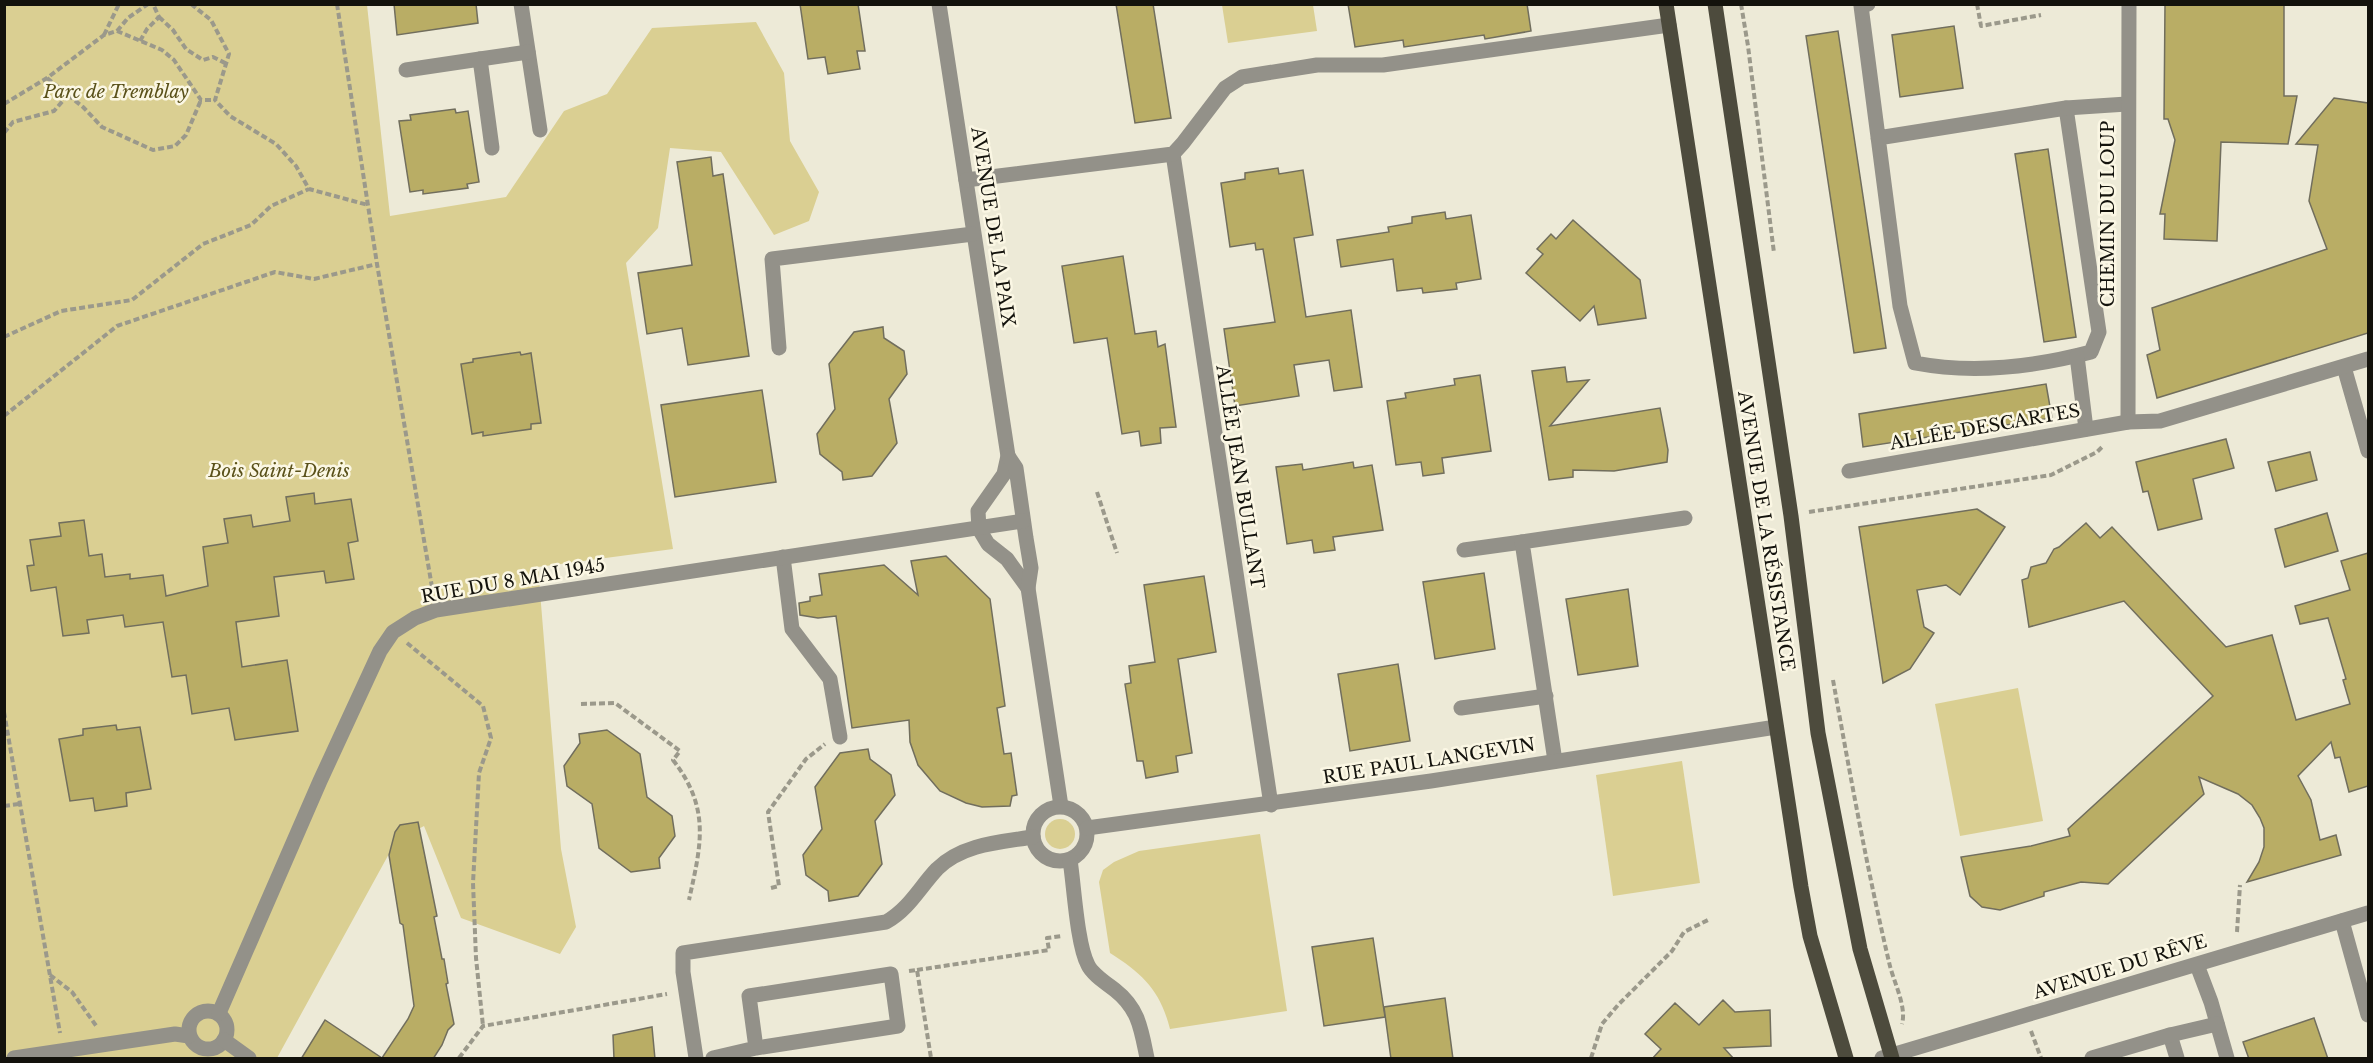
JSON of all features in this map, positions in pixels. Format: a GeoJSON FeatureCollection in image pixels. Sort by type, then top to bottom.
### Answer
{"type":"FeatureCollection","features":[{"type":"Feature","properties":{"kind":"main road","name":"AVENUE DE LA RÉSISTANCE"},"geometry":{"type":"LineString","coordinates":[[1666,4],[1810,936],[1846,1059]]}},
{"type":"Feature","properties":{"kind":"main road","name":"AVENUE DE LA RÉSISTANCE"},"geometry":{"type":"LineString","coordinates":[[1715,4],[1791,516],[1818,733],[1860,949],[1889,1058]]}},
{"type":"Feature","properties":{"kind":"street"},"geometry":{"type":"LineString","coordinates":[[521,4],[540,130]]}},
{"type":"Feature","properties":{"kind":"street","name":"AVENUE DE LA PAIX"},"geometry":{"type":"LineString","coordinates":[[939,4],[1008,456],[1016,468],[1031,568],[1028,588],[1061,806]]}},
{"type":"Feature","properties":{"kind":"street"},"geometry":{"type":"LineString","coordinates":[[1869,4],[1861,6],[1900,306],[1915,363],[1946,369],[2026,366],[2091,352],[2099,332],[2066,108]]}},
{"type":"Feature","properties":{"kind":"street","name":"CHEMIN DU LOUP"},"geometry":{"type":"LineString","coordinates":[[2128,422],[2129,4]]}},
{"type":"Feature","properties":{"kind":"street"},"geometry":{"type":"LineString","coordinates":[[966,180],[1173,154],[1184,143],[1225,88],[1242,77],[1317,64],[1383,65],[1669,25]]}},
{"type":"Feature","properties":{"kind":"street"},"geometry":{"type":"LineString","coordinates":[[406,70],[528,52]]}},
{"type":"Feature","properties":{"kind":"street"},"geometry":{"type":"LineString","coordinates":[[480,59],[492,148]]}},
{"type":"Feature","properties":{"kind":"street"},"geometry":{"type":"LineString","coordinates":[[1878,138],[2066,108],[2127,104]]}},
{"type":"Feature","properties":{"kind":"street","name":"ALLÉE JEAN BULLANT"},"geometry":{"type":"LineString","coordinates":[[1173,154],[1271,805]]}},
{"type":"Feature","properties":{"kind":"street"},"geometry":{"type":"LineString","coordinates":[[779,348],[772,259],[973,234]]}},
{"type":"Feature","properties":{"kind":"street"},"geometry":{"type":"LineString","coordinates":[[2077,356],[2086,429]]}},
{"type":"Feature","properties":{"kind":"street","name":"ALLÉE DESCARTES"},"geometry":{"type":"LineString","coordinates":[[1849,471],[2128,422],[2160,421],[2368,359]]}},
{"type":"Feature","properties":{"kind":"street"},"geometry":{"type":"LineString","coordinates":[[2344,367],[2368,452]]}},
{"type":"Feature","properties":{"kind":"street"},"geometry":{"type":"LineString","coordinates":[[979,529],[978,511],[1004,474],[1008,456]]}},
{"type":"Feature","properties":{"kind":"street"},"geometry":{"type":"LineString","coordinates":[[1464,550],[1685,519]]}},
{"type":"Feature","properties":{"kind":"street","name":"RUE DU 8 MAI 1945"},"geometry":{"type":"LineString","coordinates":[[219,1013],[320,781],[380,651],[393,632],[415,618],[436,610],[1023,521]]}},
{"type":"Feature","properties":{"kind":"street","name":"AVENUE DE LA PAIX"},"geometry":{"type":"LineString","coordinates":[[979,529],[987,544],[1007,559],[1028,588]]}},
{"type":"Feature","properties":{"kind":"street"},"geometry":{"type":"LineString","coordinates":[[1522,542],[1556,761]]}},
{"type":"Feature","properties":{"kind":"street"},"geometry":{"type":"LineString","coordinates":[[783,557],[792,629],[830,679],[840,737]]}},
{"type":"Feature","properties":{"kind":"street"},"geometry":{"type":"LineString","coordinates":[[1461,708],[1546,696]]}},
{"type":"Feature","properties":{"kind":"street","name":"RUE PAUL LANGEVIN"},"geometry":{"type":"LineString","coordinates":[[1087,828],[1271,805],[1776,727]]}},
{"type":"Feature","properties":{"kind":"street"},"geometry":{"type":"LineString","coordinates":[[1061,806],[1075,810],[1087,828],[1086,844],[1077,856],[1070,860],[1050,860],[1036,846],[1033,837],[1038,818],[1045,811],[1061,806]]}},
{"type":"Feature","properties":{"kind":"street"},"geometry":{"type":"LineString","coordinates":[[696,1059],[682,953],[886,922],[900,914],[939,867],[956,856],[969,849],[1033,837]]}},
{"type":"Feature","properties":{"kind":"street"},"geometry":{"type":"LineString","coordinates":[[1070,860],[1080,933],[1088,966],[1125,998],[1135,1011],[1147,1059]]}},
{"type":"Feature","properties":{"kind":"street","name":"AVENUE DU RÊVE"},"geometry":{"type":"LineString","coordinates":[[1889,1058],[2368,913]]}},
{"type":"Feature","properties":{"kind":"street"},"geometry":{"type":"LineString","coordinates":[[2342,921],[2368,1015]]}},
{"type":"Feature","properties":{"kind":"street"},"geometry":{"type":"LineString","coordinates":[[2197,964],[2227,1059]]}},
{"type":"Feature","properties":{"kind":"street"},"geometry":{"type":"LineString","coordinates":[[713,1059],[756,1048],[898,1026],[891,974],[749,996],[756,1048]]}},
{"type":"Feature","properties":{"kind":"street"},"geometry":{"type":"LineString","coordinates":[[211,1010],[219,1013],[227,1026],[224,1040],[219,1046],[205,1049],[193,1042],[188,1028],[196,1014],[211,1010]]}},
{"type":"Feature","properties":{"kind":"street"},"geometry":{"type":"LineString","coordinates":[[2092,1059],[2170,1035],[2217,1024]]}},
{"type":"Feature","properties":{"kind":"street"},"geometry":{"type":"LineString","coordinates":[[14,1059],[176,1034],[189,1036]]}},
{"type":"Feature","properties":{"kind":"street"},"geometry":{"type":"LineString","coordinates":[[2170,1035],[2177,1059]]}},
{"type":"Feature","properties":{"kind":"street"},"geometry":{"type":"LineString","coordinates":[[224,1040],[249,1059]]}},
{"type":"Feature","properties":{"kind":"path"},"geometry":{"type":"LineString","coordinates":[[104,35],[119,4]]}},
{"type":"Feature","properties":{"kind":"path"},"geometry":{"type":"LineString","coordinates":[[4,104],[47,78],[104,35],[117,31],[128,18],[148,4]]}},
{"type":"Feature","properties":{"kind":"path"},"geometry":{"type":"LineString","coordinates":[[153,4],[159,17],[173,30],[186,50],[203,60],[213,57],[227,64]]}},
{"type":"Feature","properties":{"kind":"path"},"geometry":{"type":"LineString","coordinates":[[191,4],[211,20],[229,54],[215,100]]}},
{"type":"Feature","properties":{"kind":"path"},"geometry":{"type":"LineString","coordinates":[[337,4],[377,264],[436,610]]}},
{"type":"Feature","properties":{"kind":"path"},"geometry":{"type":"LineString","coordinates":[[1741,4],[1774,256]]}},
{"type":"Feature","properties":{"kind":"path"},"geometry":{"type":"LineString","coordinates":[[1977,4],[1981,26],[2041,15]]}},
{"type":"Feature","properties":{"kind":"path"},"geometry":{"type":"LineString","coordinates":[[140,41],[147,28],[159,17]]}},
{"type":"Feature","properties":{"kind":"path"},"geometry":{"type":"LineString","coordinates":[[117,31],[162,50],[174,60],[201,100]]}},
{"type":"Feature","properties":{"kind":"path"},"geometry":{"type":"LineString","coordinates":[[47,78],[83,107],[102,127],[153,150],[174,146],[186,135],[201,100]]}},
{"type":"Feature","properties":{"kind":"path"},"geometry":{"type":"LineString","coordinates":[[4,133],[13,122],[54,111],[68,96]]}},
{"type":"Feature","properties":{"kind":"path"},"geometry":{"type":"LineString","coordinates":[[201,100],[215,100],[230,116],[276,144],[296,166],[309,189]]}},
{"type":"Feature","properties":{"kind":"path"},"geometry":{"type":"LineString","coordinates":[[4,337],[61,311],[132,300],[203,244],[251,225],[271,206],[309,189],[368,205]]}},
{"type":"Feature","properties":{"kind":"path"},"geometry":{"type":"LineString","coordinates":[[4,416],[117,326],[275,272],[314,279],[377,264]]}},
{"type":"Feature","properties":{"kind":"path"},"geometry":{"type":"LineString","coordinates":[[1791,516],[2051,475],[2097,452],[2105,444]]}},
{"type":"Feature","properties":{"kind":"path"},"geometry":{"type":"LineString","coordinates":[[1096,492],[1118,553]]}},
{"type":"Feature","properties":{"kind":"path"},"geometry":{"type":"LineString","coordinates":[[393,632],[483,706],[491,738],[479,773],[473,882],[476,958],[483,1026],[459,1059]]}},
{"type":"Feature","properties":{"kind":"path"},"geometry":{"type":"LineString","coordinates":[[1832,673],[1867,869],[1904,1015],[1901,1025]]}},
{"type":"Feature","properties":{"kind":"path"},"geometry":{"type":"LineString","coordinates":[[581,704],[615,703],[680,751],[673,760],[691,788],[697,808],[701,839],[689,900]]}},
{"type":"Feature","properties":{"kind":"path"},"geometry":{"type":"LineString","coordinates":[[4,712],[63,1051]]}},
{"type":"Feature","properties":{"kind":"path"},"geometry":{"type":"LineString","coordinates":[[771,888],[779,886],[768,812],[806,759],[822,745],[840,737]]}},
{"type":"Feature","properties":{"kind":"path"},"geometry":{"type":"LineString","coordinates":[[4,806],[19,804]]}},
{"type":"Feature","properties":{"kind":"path"},"geometry":{"type":"LineString","coordinates":[[2236,953],[2240,885]]}},
{"type":"Feature","properties":{"kind":"path"},"geometry":{"type":"LineString","coordinates":[[1591,1059],[1602,1024],[1672,951],[1684,932],[1710,919]]}},
{"type":"Feature","properties":{"kind":"path"},"geometry":{"type":"LineString","coordinates":[[891,974],[1049,950],[1047,938],[1080,933]]}},
{"type":"Feature","properties":{"kind":"path"},"geometry":{"type":"LineString","coordinates":[[917,970],[931,1059]]}},
{"type":"Feature","properties":{"kind":"path"},"geometry":{"type":"LineString","coordinates":[[49,975],[72,992],[107,1044]]}},
{"type":"Feature","properties":{"kind":"path"},"geometry":{"type":"LineString","coordinates":[[483,1026],[686,991]]}},
{"type":"Feature","properties":{"kind":"path"},"geometry":{"type":"LineString","coordinates":[[2024,1016],[2042,1059]]}},
{"type":"Feature","properties":{"kind":"green space","name":"Bois Saint-Denis"},"geometry":{"type":"Polygon","coordinates":[[[5,5],[367,5],[390,216],[506,197],[564,111],[607,94],[652,28],[756,22],[784,73],[790,141],[819,192],[809,221],[774,235],[721,152],[670,148],[658,228],[626,263],[673,549],[538,567],[561,849],[576,927],[560,954],[461,918],[424,826],[396,841],[277,1058],[5,1058],[5,5]]]}},
{"type":"Feature","properties":{"kind":"green space"},"geometry":{"type":"Polygon","coordinates":[[[1222,5],[1313,5],[1317,31],[1228,43],[1222,5]]]}},
{"type":"Feature","properties":{"kind":"green space"},"geometry":{"type":"Polygon","coordinates":[[[2018,688],[2043,821],[1960,836],[1935,704],[2018,688]]]}},
{"type":"Feature","properties":{"kind":"green space"},"geometry":{"type":"Polygon","coordinates":[[[1682,761],[1700,883],[1613,896],[1596,775],[1682,761]]]}},
{"type":"Feature","properties":{"kind":"green space"},"geometry":{"type":"Polygon","coordinates":[[[1060,819],[1066,820],[1074,828],[1074,840],[1066,848],[1060,849],[1054,848],[1046,840],[1045,834],[1046,828],[1054,820],[1060,819]]]}},
{"type":"Feature","properties":{"kind":"green space"},"geometry":{"type":"Polygon","coordinates":[[[1260,834],[1287,1011],[1170,1029],[1161,1004],[1149,984],[1132,968],[1110,953],[1099,882],[1103,870],[1114,862],[1139,851],[1260,834]]]}},
{"type":"Feature","properties":{"kind":"building"},"geometry":{"type":"Polygon","coordinates":[[[394,4],[476,4],[478,23],[397,35],[394,4]]]}},
{"type":"Feature","properties":{"kind":"building"},"geometry":{"type":"Polygon","coordinates":[[[800,4],[858,4],[865,51],[857,51],[860,69],[828,74],[825,57],[808,59],[800,4]]]}},
{"type":"Feature","properties":{"kind":"building"},"geometry":{"type":"Polygon","coordinates":[[[1116,4],[1153,4],[1171,118],[1135,123],[1116,4]]]}},
{"type":"Feature","properties":{"kind":"building"},"geometry":{"type":"Polygon","coordinates":[[[1348,4],[1527,4],[1531,31],[1485,39],[1484,35],[1404,47],[1403,40],[1355,47],[1348,4]]]}},
{"type":"Feature","properties":{"kind":"building"},"geometry":{"type":"Polygon","coordinates":[[[2165,4],[2284,4],[2284,96],[2297,96],[2288,144],[2221,142],[2217,241],[2164,239],[2165,214],[2160,214],[2175,140],[2168,119],[2164,119],[2165,4]]]}},
{"type":"Feature","properties":{"kind":"building"},"geometry":{"type":"Polygon","coordinates":[[[1954,26],[1963,88],[1900,97],[1892,35],[1954,26]]]}},
{"type":"Feature","properties":{"kind":"building"},"geometry":{"type":"Polygon","coordinates":[[[1838,31],[1886,348],[1854,353],[1806,36],[1838,31]]]}},
{"type":"Feature","properties":{"kind":"building"},"geometry":{"type":"Polygon","coordinates":[[[2334,98],[2368,103],[2368,333],[2157,398],[2147,355],[2160,350],[2152,308],[2327,249],[2309,201],[2318,145],[2296,144],[2334,98]]]}},
{"type":"Feature","properties":{"kind":"building"},"geometry":{"type":"Polygon","coordinates":[[[455,109],[456,113],[468,111],[479,182],[467,184],[468,188],[423,194],[423,190],[410,192],[399,121],[411,120],[410,115],[455,109]]]}},
{"type":"Feature","properties":{"kind":"building"},"geometry":{"type":"Polygon","coordinates":[[[2048,149],[2076,337],[2044,342],[2015,154],[2048,149]]]}},
{"type":"Feature","properties":{"kind":"building"},"geometry":{"type":"Polygon","coordinates":[[[711,157],[713,176],[723,174],[749,356],[688,365],[682,328],[647,334],[638,273],[692,265],[677,162],[711,157]]]}},
{"type":"Feature","properties":{"kind":"building"},"geometry":{"type":"Polygon","coordinates":[[[1278,168],[1279,174],[1303,170],[1313,235],[1294,238],[1306,317],[1351,310],[1362,387],[1334,391],[1329,360],[1294,365],[1299,396],[1235,406],[1224,329],[1275,322],[1263,249],[1256,250],[1255,243],[1230,247],[1221,183],[1245,179],[1245,173],[1278,168]]]}},
{"type":"Feature","properties":{"kind":"building"},"geometry":{"type":"Polygon","coordinates":[[[1445,212],[1446,219],[1471,215],[1481,279],[1456,283],[1457,289],[1423,293],[1422,288],[1397,291],[1393,259],[1341,267],[1337,240],[1389,232],[1388,227],[1412,223],[1412,217],[1445,212]]]}},
{"type":"Feature","properties":{"kind":"building"},"geometry":{"type":"Polygon","coordinates":[[[1573,220],[1640,280],[1646,318],[1598,325],[1594,306],[1580,321],[1526,273],[1543,254],[1537,249],[1551,234],[1556,239],[1573,220]]]}},
{"type":"Feature","properties":{"kind":"building"},"geometry":{"type":"Polygon","coordinates":[[[1123,256],[1135,334],[1156,331],[1158,347],[1165,344],[1176,427],[1160,428],[1161,443],[1141,446],[1139,431],[1122,434],[1107,338],[1074,343],[1062,266],[1123,256]]]}},
{"type":"Feature","properties":{"kind":"building"},"geometry":{"type":"Polygon","coordinates":[[[883,327],[884,338],[904,351],[907,374],[889,399],[897,443],[872,476],[843,480],[842,472],[820,454],[817,434],[835,409],[829,364],[854,332],[883,327]]]}},
{"type":"Feature","properties":{"kind":"building"},"geometry":{"type":"Polygon","coordinates":[[[520,352],[521,355],[531,353],[541,423],[531,424],[531,429],[483,436],[483,432],[472,434],[461,364],[473,362],[473,359],[520,352]]]}},
{"type":"Feature","properties":{"kind":"building"},"geometry":{"type":"Polygon","coordinates":[[[1565,367],[1567,382],[1589,380],[1550,426],[1660,408],[1668,450],[1667,462],[1614,471],[1573,470],[1573,477],[1549,480],[1532,371],[1565,367]]]}},
{"type":"Feature","properties":{"kind":"building"},"geometry":{"type":"Polygon","coordinates":[[[1480,375],[1491,451],[1442,458],[1444,473],[1423,476],[1421,462],[1396,465],[1387,401],[1406,398],[1405,393],[1455,385],[1454,379],[1480,375]]]}},
{"type":"Feature","properties":{"kind":"building"},"geometry":{"type":"Polygon","coordinates":[[[2046,384],[2052,418],[1863,447],[1859,414],[2046,384]]]}},
{"type":"Feature","properties":{"kind":"building"},"geometry":{"type":"Polygon","coordinates":[[[762,390],[776,482],[675,497],[661,405],[762,390]]]}},
{"type":"Feature","properties":{"kind":"building"},"geometry":{"type":"Polygon","coordinates":[[[2226,439],[2234,468],[2193,479],[2202,519],[2158,530],[2148,491],[2143,492],[2136,462],[2226,439]]]}},
{"type":"Feature","properties":{"kind":"building"},"geometry":{"type":"Polygon","coordinates":[[[2310,452],[2317,480],[2276,491],[2268,462],[2310,452]]]}},
{"type":"Feature","properties":{"kind":"building"},"geometry":{"type":"Polygon","coordinates":[[[1353,462],[1354,468],[1372,465],[1383,530],[1333,537],[1335,550],[1314,553],[1312,540],[1287,544],[1276,467],[1302,464],[1303,470],[1353,462]]]}},
{"type":"Feature","properties":{"kind":"building"},"geometry":{"type":"Polygon","coordinates":[[[314,493],[315,504],[351,499],[358,541],[348,543],[354,579],[326,583],[324,571],[274,577],[279,616],[236,622],[242,667],[287,660],[298,731],[235,740],[229,708],[192,714],[186,675],[172,677],[163,622],[125,627],[123,615],[87,620],[89,633],[63,636],[56,587],[31,591],[27,566],[34,565],[30,540],[61,536],[59,523],[84,520],[89,556],[102,554],[105,577],[130,574],[130,579],[163,575],[166,596],[208,586],[203,547],[228,543],[224,519],[251,515],[253,527],[290,521],[286,497],[314,493]]]}},
{"type":"Feature","properties":{"kind":"building"},"geometry":{"type":"Polygon","coordinates":[[[1977,509],[2005,527],[1960,595],[1946,585],[1917,590],[1924,627],[1934,633],[1910,669],[1883,683],[1859,527],[1977,509]]]}},
{"type":"Feature","properties":{"kind":"building"},"geometry":{"type":"Polygon","coordinates":[[[2327,513],[2338,551],[2285,567],[2275,529],[2327,513]]]}},
{"type":"Feature","properties":{"kind":"building"},"geometry":{"type":"Polygon","coordinates":[[[2086,523],[2100,538],[2112,527],[2226,647],[2272,635],[2296,720],[2350,704],[2343,680],[2346,679],[2328,618],[2300,624],[2295,606],[2350,590],[2341,561],[2368,553],[2368,786],[2349,792],[2340,757],[2335,758],[2331,742],[2298,776],[2311,800],[2320,840],[2336,835],[2341,855],[2247,882],[2259,862],[2264,847],[2264,828],[2260,818],[2252,805],[2238,794],[2199,777],[2204,794],[2108,884],[2081,882],[2044,892],[2044,896],[2000,910],[1982,907],[1970,896],[1961,857],[2031,846],[2070,836],[2068,829],[2213,696],[2124,601],[2029,627],[2022,580],[2028,578],[2031,567],[2046,563],[2054,549],[2086,523]]]}},
{"type":"Feature","properties":{"kind":"building"},"geometry":{"type":"Polygon","coordinates":[[[946,556],[990,599],[1005,706],[997,708],[1004,754],[1011,753],[1017,795],[1012,796],[1010,806],[982,807],[966,803],[940,791],[918,765],[910,742],[909,720],[852,728],[836,616],[818,618],[800,615],[799,603],[810,601],[810,597],[822,595],[819,574],[884,565],[918,595],[911,561],[946,556]]]}},
{"type":"Feature","properties":{"kind":"building"},"geometry":{"type":"Polygon","coordinates":[[[1484,573],[1495,649],[1435,659],[1423,582],[1484,573]]]}},
{"type":"Feature","properties":{"kind":"building"},"geometry":{"type":"Polygon","coordinates":[[[1204,576],[1216,652],[1178,659],[1192,753],[1176,756],[1178,772],[1146,778],[1143,761],[1137,761],[1125,684],[1131,683],[1129,666],[1155,662],[1144,585],[1204,576]]]}},
{"type":"Feature","properties":{"kind":"building"},"geometry":{"type":"Polygon","coordinates":[[[1628,589],[1638,666],[1578,675],[1566,599],[1628,589]]]}},
{"type":"Feature","properties":{"kind":"building"},"geometry":{"type":"Polygon","coordinates":[[[1398,664],[1410,741],[1350,751],[1338,674],[1398,664]]]}},
{"type":"Feature","properties":{"kind":"building"},"geometry":{"type":"Polygon","coordinates":[[[116,725],[117,730],[140,727],[151,789],[126,793],[127,806],[95,811],[93,798],[70,801],[59,739],[83,735],[83,729],[116,725]]]}},
{"type":"Feature","properties":{"kind":"building"},"geometry":{"type":"Polygon","coordinates":[[[607,730],[640,754],[647,797],[672,816],[675,836],[659,858],[660,868],[631,872],[599,848],[592,804],[567,786],[564,766],[580,743],[579,734],[607,730]]]}},
{"type":"Feature","properties":{"kind":"building"},"geometry":{"type":"Polygon","coordinates":[[[868,749],[870,759],[891,775],[895,795],[875,821],[882,864],[858,896],[829,901],[828,891],[806,875],[803,855],[822,829],[815,787],[840,753],[868,749]]]}},
{"type":"Feature","properties":{"kind":"building"},"geometry":{"type":"Polygon","coordinates":[[[418,822],[437,916],[434,917],[442,959],[444,959],[448,983],[446,984],[454,1024],[448,1030],[433,1059],[301,1059],[325,1020],[382,1058],[408,1019],[414,1006],[403,925],[400,923],[389,855],[395,832],[400,825],[418,822]]]}},
{"type":"Feature","properties":{"kind":"building"},"geometry":{"type":"Polygon","coordinates":[[[1373,938],[1385,1017],[1324,1026],[1312,947],[1373,938]]]}},
{"type":"Feature","properties":{"kind":"building"},"geometry":{"type":"Polygon","coordinates":[[[1445,998],[1453,1059],[1391,1059],[1384,1007],[1445,998]]]}},
{"type":"Feature","properties":{"kind":"building"},"geometry":{"type":"Polygon","coordinates":[[[1723,1000],[1735,1012],[1770,1010],[1771,1046],[1724,1048],[1734,1059],[1652,1059],[1661,1049],[1645,1034],[1675,1003],[1699,1025],[1723,1000]]]}},
{"type":"Feature","properties":{"kind":"building"},"geometry":{"type":"Polygon","coordinates":[[[2314,1018],[2328,1059],[2249,1059],[2243,1042],[2314,1018]]]}},
{"type":"Feature","properties":{"kind":"building"},"geometry":{"type":"Polygon","coordinates":[[[652,1027],[655,1059],[614,1059],[613,1035],[652,1027]]]}},
{"type":"Feature","properties":{"kind":"park label","name":"Parc de Tremblay"},"geometry":{"type":"Point","coordinates":[116,92]}}]}
